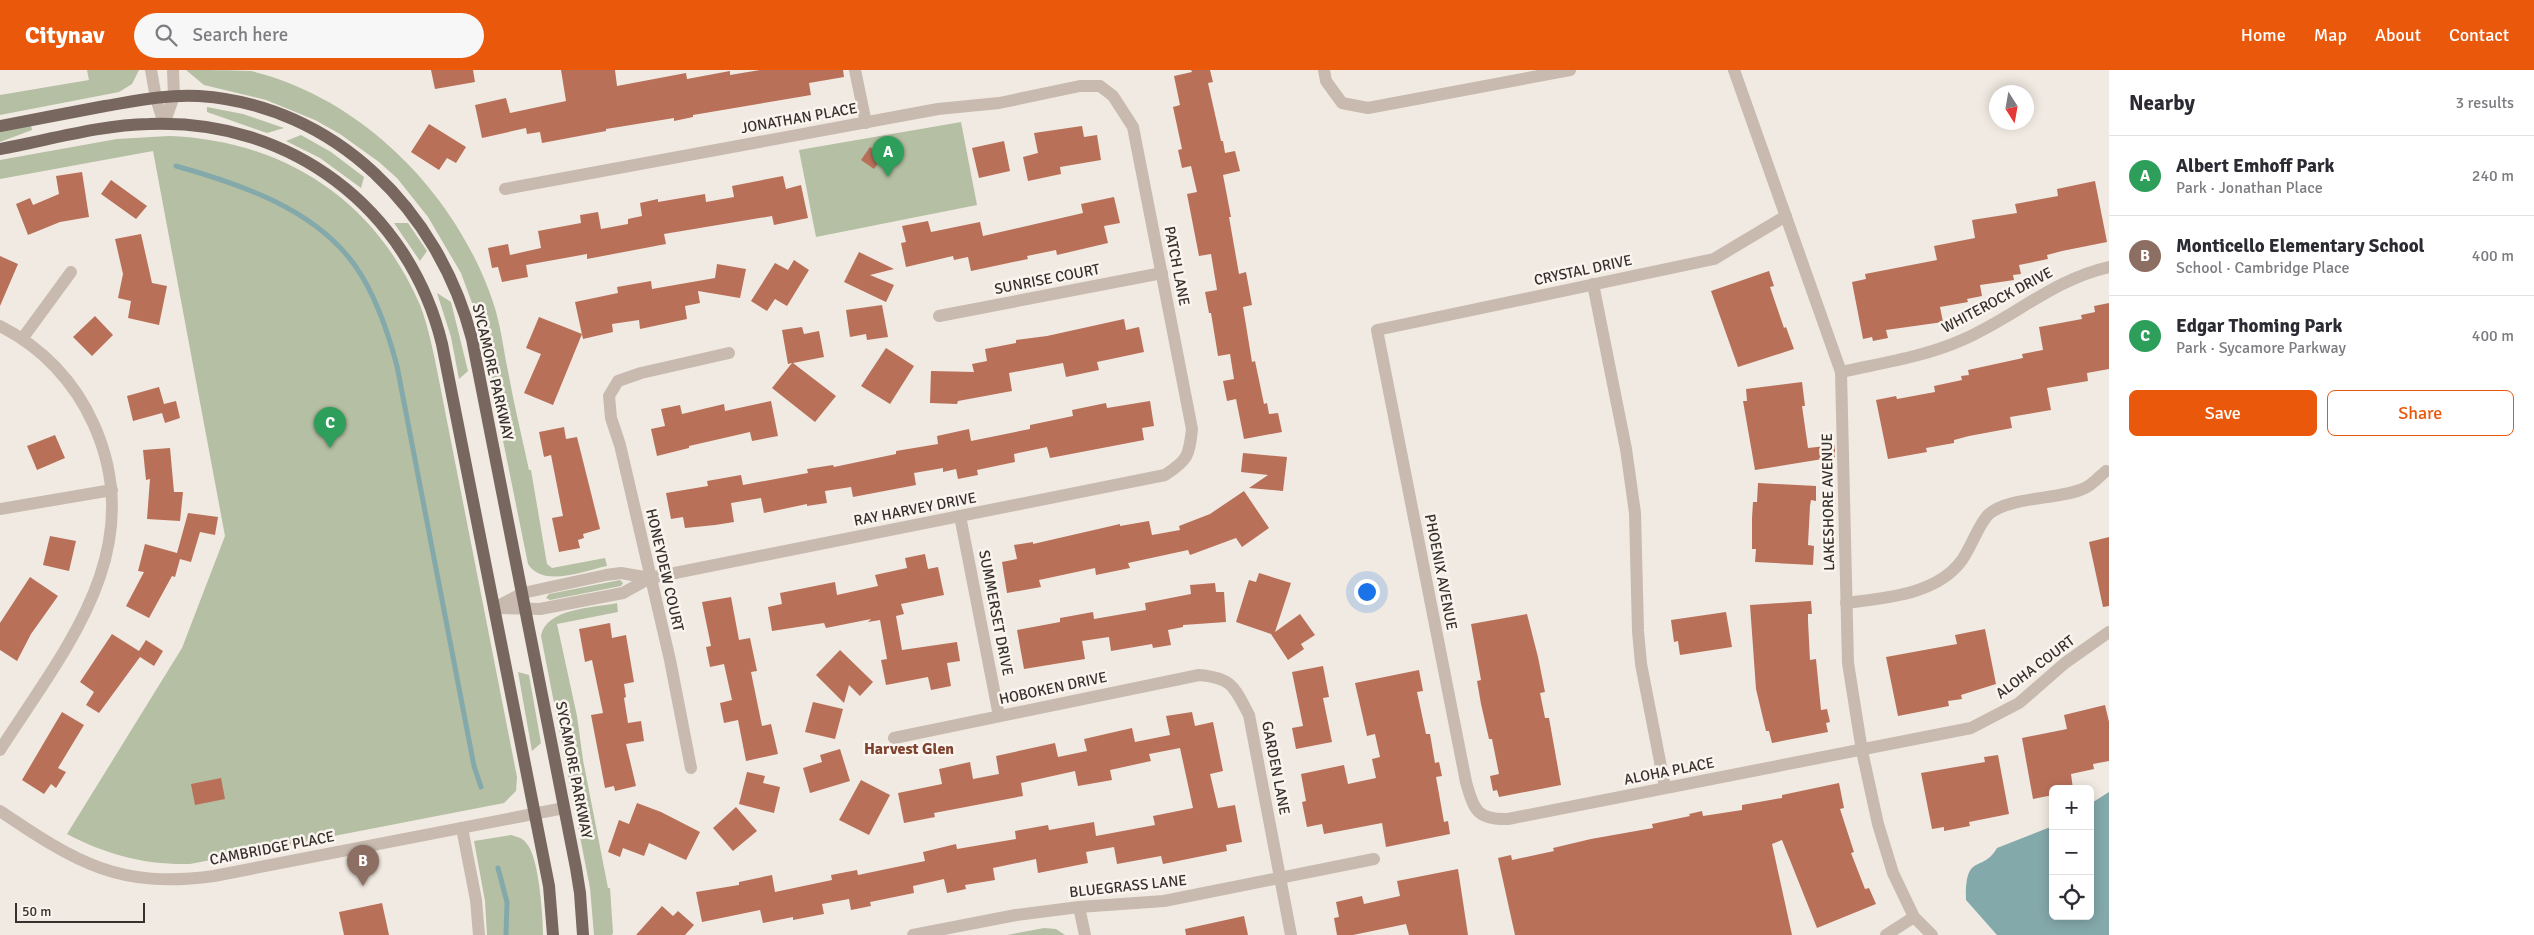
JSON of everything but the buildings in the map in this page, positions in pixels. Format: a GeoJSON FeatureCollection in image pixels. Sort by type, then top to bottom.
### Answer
{"type":"FeatureCollection","features":[{"type":"Feature","properties":{"kind":"main road","name":"SYCAMORE PARKWAY"},"geometry":{"type":"LineString","coordinates":[[0,126],[174,96],[198,96],[256,106],[319,133],[350,152],[381,176],[402,199],[421,225],[450,274],[467,320],[527,610],[580,893],[583,935]]}},
{"type":"Feature","properties":{"kind":"main road"},"geometry":{"type":"LineString","coordinates":[[0,149],[124,126],[164,124],[199,126],[236,133],[295,155],[324,172],[348,190],[373,214],[410,262],[424,290],[442,344],[549,886],[553,935]]}},
{"type":"Feature","properties":{"kind":"street"},"geometry":{"type":"LineString","coordinates":[[151,70],[156,98],[164,124]]}},
{"type":"Feature","properties":{"kind":"street"},"geometry":{"type":"LineString","coordinates":[[164,124],[174,96],[173,70]]}},
{"type":"Feature","properties":{"kind":"street"},"geometry":{"type":"LineString","coordinates":[[855,70],[866,122]]}},
{"type":"Feature","properties":{"kind":"street"},"geometry":{"type":"LineString","coordinates":[[1324,70],[1326,81],[1342,103],[1368,108],[1529,74],[1570,70]]}},
{"type":"Feature","properties":{"kind":"street","name":"LAKESHORE AVENUE"},"geometry":{"type":"LineString","coordinates":[[1734,70],[1840,372],[1848,663],[1862,751],[1878,824],[1890,865],[1914,916],[1932,935]]}},
{"type":"Feature","properties":{"kind":"street","name":"JONATHAN PLACE"},"geometry":{"type":"LineString","coordinates":[[505,189],[938,109],[999,103],[1080,86],[1100,86]]}},
{"type":"Feature","properties":{"kind":"street","name":"PATCH LANE"},"geometry":{"type":"LineString","coordinates":[[1100,86],[1114,96],[1134,127],[1192,429],[1190,448],[1183,463]]}},
{"type":"Feature","properties":{"kind":"street","name":"CRYSTAL DRIVE"},"geometry":{"type":"LineString","coordinates":[[1377,330],[1714,259],[1786,216]]}},
{"type":"Feature","properties":{"kind":"street","name":"WHITEROCK DRIVE"},"geometry":{"type":"LineString","coordinates":[[1840,372],[1918,356],[1963,340],[2059,285],[2109,267]]}},
{"type":"Feature","properties":{"kind":"street"},"geometry":{"type":"LineString","coordinates":[[22,339],[71,272]]}},
{"type":"Feature","properties":{"kind":"street","name":"SUNRISE COURT"},"geometry":{"type":"LineString","coordinates":[[939,316],[1162,273]]}},
{"type":"Feature","properties":{"kind":"street"},"geometry":{"type":"LineString","coordinates":[[1593,284],[1626,449],[1634,504],[1638,640],[1665,787]]}},
{"type":"Feature","properties":{"kind":"street"},"geometry":{"type":"LineString","coordinates":[[0,326],[22,339],[52,363],[79,395],[97,431],[112,490],[113,509],[110,544],[104,570],[92,600],[73,636],[0,750]]}},
{"type":"Feature","properties":{"kind":"street","name":"PHOENIX AVENUE"},"geometry":{"type":"LineString","coordinates":[[1377,330],[1466,782],[1473,806],[1482,816]]}},
{"type":"Feature","properties":{"kind":"street","name":"HONEYDEW COURT"},"geometry":{"type":"LineString","coordinates":[[691,768],[620,445],[612,418],[609,396],[617,382],[641,373],[729,354]]}},
{"type":"Feature","properties":{"kind":"street","name":"RAY HARVEY DRIVE"},"geometry":{"type":"LineString","coordinates":[[494,608],[527,610],[623,593],[650,578],[1165,475],[1183,463]]}},
{"type":"Feature","properties":{"kind":"street"},"geometry":{"type":"LineString","coordinates":[[1846,602],[1891,597],[1919,590],[1941,578],[1960,563],[1989,514],[2006,506],[2085,488],[2106,471]]}},
{"type":"Feature","properties":{"kind":"street"},"geometry":{"type":"LineString","coordinates":[[0,509],[112,490]]}},
{"type":"Feature","properties":{"kind":"street","name":"SUMMERSET DRIVE"},"geometry":{"type":"LineString","coordinates":[[960,516],[999,716]]}},
{"type":"Feature","properties":{"kind":"street","name":"RAY HARVEY DRIVE"},"geometry":{"type":"LineString","coordinates":[[494,608],[523,592],[621,573],[650,578]]}},
{"type":"Feature","properties":{"kind":"street","name":"ALOHA COURT"},"geometry":{"type":"LineString","coordinates":[[1862,751],[1971,728],[2019,703],[2065,663],[2109,632]]}},
{"type":"Feature","properties":{"kind":"street","name":"HOBOKEN DRIVE"},"geometry":{"type":"LineString","coordinates":[[894,738],[1199,675],[1220,677]]}},
{"type":"Feature","properties":{"kind":"street","name":"GARDEN LANE"},"geometry":{"type":"LineString","coordinates":[[1220,677],[1235,689],[1250,715],[1291,935]]}},
{"type":"Feature","properties":{"kind":"street","name":"ALOHA PLACE"},"geometry":{"type":"LineString","coordinates":[[1482,816],[1508,819],[1665,787],[1862,751]]}},
{"type":"Feature","properties":{"kind":"street","name":"CAMBRIDGE PLACE"},"geometry":{"type":"LineString","coordinates":[[0,811],[41,839],[100,869],[128,877],[157,881],[214,876],[564,808]]}},
{"type":"Feature","properties":{"kind":"street"},"geometry":{"type":"LineString","coordinates":[[462,828],[476,900],[479,935]]}},
{"type":"Feature","properties":{"kind":"street","name":"BLUEGRASS LANE"},"geometry":{"type":"LineString","coordinates":[[913,935],[1016,915],[1079,907],[1164,901],[1374,859]]}},
{"type":"Feature","properties":{"kind":"street"},"geometry":{"type":"LineString","coordinates":[[1079,907],[1085,935]]}},
{"type":"Feature","properties":{"kind":"street"},"geometry":{"type":"LineString","coordinates":[[1886,935],[1914,916]]}},
{"type":"Feature","properties":{"kind":"green space"},"geometry":{"type":"Polygon","coordinates":[[[87,70],[139,70],[132,84],[119,92],[0,115],[0,95],[89,80],[87,70]]]}},
{"type":"Feature","properties":{"kind":"green space"},"geometry":{"type":"Polygon","coordinates":[[[186,70],[251,71],[292,84],[331,103],[367,128],[401,156],[430,189],[456,225],[477,262],[493,302],[529,470],[531,470],[547,564],[552,568],[605,558],[607,566],[575,574],[553,576],[543,575],[535,571],[528,564],[479,322],[461,273],[428,217],[397,178],[379,162],[340,134],[315,120],[266,100],[204,85],[186,70]]]}},
{"type":"Feature","properties":{"kind":"green space"},"geometry":{"type":"Polygon","coordinates":[[[207,107],[243,114],[284,128],[267,133],[207,112],[207,107]]]}},
{"type":"Feature","properties":{"kind":"green space"},"geometry":{"type":"Polygon","coordinates":[[[961,122],[977,205],[816,237],[799,150],[961,122]]]}},
{"type":"Feature","properties":{"kind":"green space"},"geometry":{"type":"Polygon","coordinates":[[[31,125],[32,130],[0,142],[0,131],[31,125]]]}},
{"type":"Feature","properties":{"kind":"green space"},"geometry":{"type":"Polygon","coordinates":[[[301,135],[331,152],[364,177],[361,188],[320,158],[286,141],[301,135]]]}},
{"type":"Feature","properties":{"kind":"green space"},"geometry":{"type":"Polygon","coordinates":[[[169,136],[211,140],[250,149],[287,164],[320,183],[351,206],[378,235],[401,268],[420,305],[435,360],[517,777],[516,791],[504,803],[190,864],[157,863],[127,857],[97,848],[67,834],[182,648],[225,536],[153,151],[0,179],[0,160],[117,139],[169,136]]]}},
{"type":"Feature","properties":{"kind":"green space"},"geometry":{"type":"Polygon","coordinates":[[[394,223],[408,223],[427,251],[420,261],[394,223]]]}},
{"type":"Feature","properties":{"kind":"green space"},"geometry":{"type":"Polygon","coordinates":[[[437,293],[451,302],[468,371],[459,379],[451,337],[437,293]]]}},
{"type":"Feature","properties":{"kind":"green space"},"geometry":{"type":"Polygon","coordinates":[[[620,580],[623,583],[621,586],[550,600],[546,598],[549,594],[620,580]]]}},
{"type":"Feature","properties":{"kind":"green space"},"geometry":{"type":"Polygon","coordinates":[[[617,603],[618,612],[557,624],[577,716],[583,760],[608,888],[610,888],[613,933],[612,935],[594,935],[590,888],[541,636],[545,627],[561,615],[584,608],[617,603]]]}},
{"type":"Feature","properties":{"kind":"green space"},"geometry":{"type":"Polygon","coordinates":[[[518,672],[529,675],[541,743],[532,751],[518,672]]]}},
{"type":"Feature","properties":{"kind":"green space"},"geometry":{"type":"Polygon","coordinates":[[[511,835],[525,842],[535,861],[541,902],[543,935],[487,935],[485,901],[474,841],[511,835]]]}},
{"type":"Feature","properties":{"kind":"green space"},"geometry":{"type":"Polygon","coordinates":[[[1044,928],[1056,929],[1065,935],[1007,935],[1044,928]]]}},
{"type":"Feature","properties":{"kind":"water"},"geometry":{"type":"Polygon","coordinates":[[[2109,792],[2109,935],[1997,935],[1966,900],[1968,875],[1975,865],[1986,860],[1997,848],[2049,828],[2049,920],[2094,920],[2094,801],[2109,792]]]}},
{"type":"Feature","properties":{"kind":"waterway"},"geometry":{"type":"LineString","coordinates":[[176,166],[226,181],[298,214],[320,229],[339,247],[356,267],[370,290],[385,327],[397,366],[474,766],[481,787]]}},
{"type":"Feature","properties":{"kind":"waterway"},"geometry":{"type":"LineString","coordinates":[[498,868],[507,902],[506,935]]}},
{"type":"Feature","properties":{"kind":"place","name":"Albert Emhoff Park"},"geometry":{"type":"Point","coordinates":[888,177]}},
{"type":"Feature","properties":{"kind":"place","name":"Edgar Thoming Park"},"geometry":{"type":"Point","coordinates":[330,448]}},
{"type":"Feature","properties":{"kind":"place","name":"Monticello Elementary School"},"geometry":{"type":"Point","coordinates":[363,886]}},
{"type":"Feature","properties":{"kind":"district","name":"Harvest Glen"},"geometry":{"type":"Point","coordinates":[909,748]}}]}
